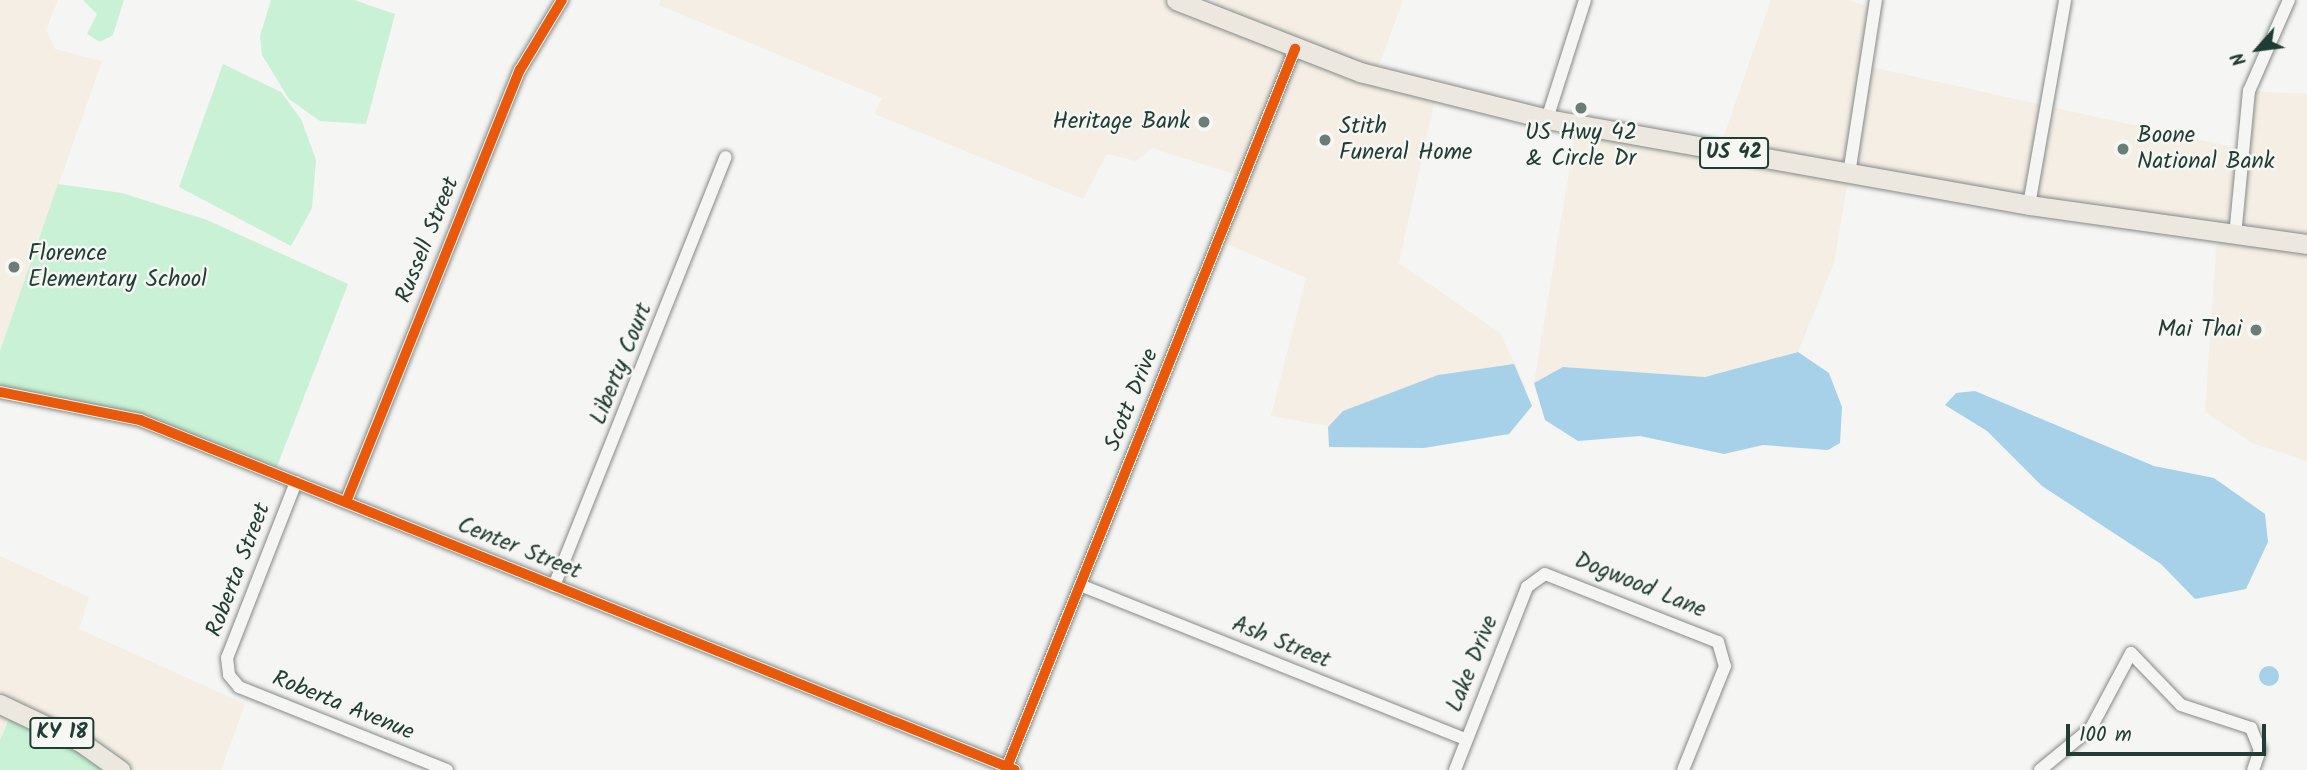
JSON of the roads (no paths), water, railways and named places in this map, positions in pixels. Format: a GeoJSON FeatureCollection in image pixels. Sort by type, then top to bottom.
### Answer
{"type":"FeatureCollection","features":[{"type":"Feature","properties":{"kind":"main road","name":"US 42"},"geometry":{"type":"LineString","coordinates":[[1176,0],[1295,49],[1436,94],[1547,119],[2029,205],[2307,244]]}},
{"type":"Feature","properties":{"kind":"main road","name":"KY 18"},"geometry":{"type":"LineString","coordinates":[[0,704],[82,743],[120,770]]}},
{"type":"Feature","properties":{"kind":"street","name":"Russell Street"},"geometry":{"type":"LineString","coordinates":[[346,502],[520,70],[562,0]]}},
{"type":"Feature","properties":{"kind":"street"},"geometry":{"type":"LineString","coordinates":[[1547,119],[1585,0]]}},
{"type":"Feature","properties":{"kind":"street"},"geometry":{"type":"LineString","coordinates":[[1849,174],[1877,0]]}},
{"type":"Feature","properties":{"kind":"street"},"geometry":{"type":"LineString","coordinates":[[2029,205],[2065,0]]}},
{"type":"Feature","properties":{"kind":"street"},"geometry":{"type":"LineString","coordinates":[[2235,236],[2249,90],[2290,0]]}},
{"type":"Feature","properties":{"kind":"street","name":"Scott Drive"},"geometry":{"type":"LineString","coordinates":[[1011,768],[1080,585],[1295,49]]}},
{"type":"Feature","properties":{"kind":"street","name":"Liberty Court"},"geometry":{"type":"LineString","coordinates":[[554,586],[726,157]]}},
{"type":"Feature","properties":{"kind":"street","name":"Center Street"},"geometry":{"type":"LineString","coordinates":[[0,392],[140,420],[1011,768]]}},
{"type":"Feature","properties":{"kind":"street","name":"Roberta Street"},"geometry":{"type":"LineString","coordinates":[[229,674],[227,658],[296,482]]}},
{"type":"Feature","properties":{"kind":"street","name":"Dogwood Lane"},"geometry":{"type":"LineString","coordinates":[[1537,577],[1556,575],[1713,638],[1722,649],[1724,666],[1683,770]]}},
{"type":"Feature","properties":{"kind":"street","name":"Lake Drive"},"geometry":{"type":"LineString","coordinates":[[1455,770],[1527,587],[1537,577]]}},
{"type":"Feature","properties":{"kind":"street","name":"Ash Street"},"geometry":{"type":"LineString","coordinates":[[1080,585],[1466,740]]}},
{"type":"Feature","properties":{"kind":"street"},"geometry":{"type":"LineString","coordinates":[[2040,770],[2091,727],[2131,653],[2181,705],[2251,728],[2259,742],[2253,770]]}},
{"type":"Feature","properties":{"kind":"street","name":"Roberta Avenue"},"geometry":{"type":"LineString","coordinates":[[229,674],[239,687],[447,770]]}},
{"type":"Feature","properties":{"kind":"water"},"geometry":{"type":"Polygon","coordinates":[[[1798,352],[1829,373],[1842,407],[1840,443],[1828,450],[1763,445],[1724,454],[1640,436],[1578,441],[1545,420],[1534,383],[1563,367],[1705,377],[1798,352]]]}},
{"type":"Feature","properties":{"kind":"water"},"geometry":{"type":"Polygon","coordinates":[[[1514,364],[1532,406],[1509,434],[1424,448],[1329,447],[1328,427],[1343,411],[1438,375],[1514,364]]]}},
{"type":"Feature","properties":{"kind":"water"},"geometry":{"type":"Polygon","coordinates":[[[1975,391],[2154,466],[2214,478],[2265,514],[2268,542],[2246,589],[2195,599],[2161,564],[2042,486],[1987,431],[1945,405],[1956,393],[1975,391]]]}},
{"type":"Feature","properties":{"kind":"water"},"geometry":{"type":"Polygon","coordinates":[[[2269,666],[2276,669],[2279,676],[2276,683],[2269,686],[2262,683],[2259,676],[2262,669],[2269,666]]]}},
{"type":"Feature","properties":{"kind":"place","name":"US Hwy 42 & Circle Dr"},"geometry":{"type":"Point","coordinates":[1581,108]}},
{"type":"Feature","properties":{"kind":"place","name":"Heritage Bank"},"geometry":{"type":"Point","coordinates":[1204,122]}},
{"type":"Feature","properties":{"kind":"place","name":"Stith Funeral Home"},"geometry":{"type":"Point","coordinates":[1325,140]}},
{"type":"Feature","properties":{"kind":"place","name":"Boone National Bank"},"geometry":{"type":"Point","coordinates":[2123,149]}},
{"type":"Feature","properties":{"kind":"place","name":"Florence Elementary School"},"geometry":{"type":"Point","coordinates":[14,267]}},
{"type":"Feature","properties":{"kind":"place","name":"Mai Thai"},"geometry":{"type":"Point","coordinates":[2256,330]}}]}
